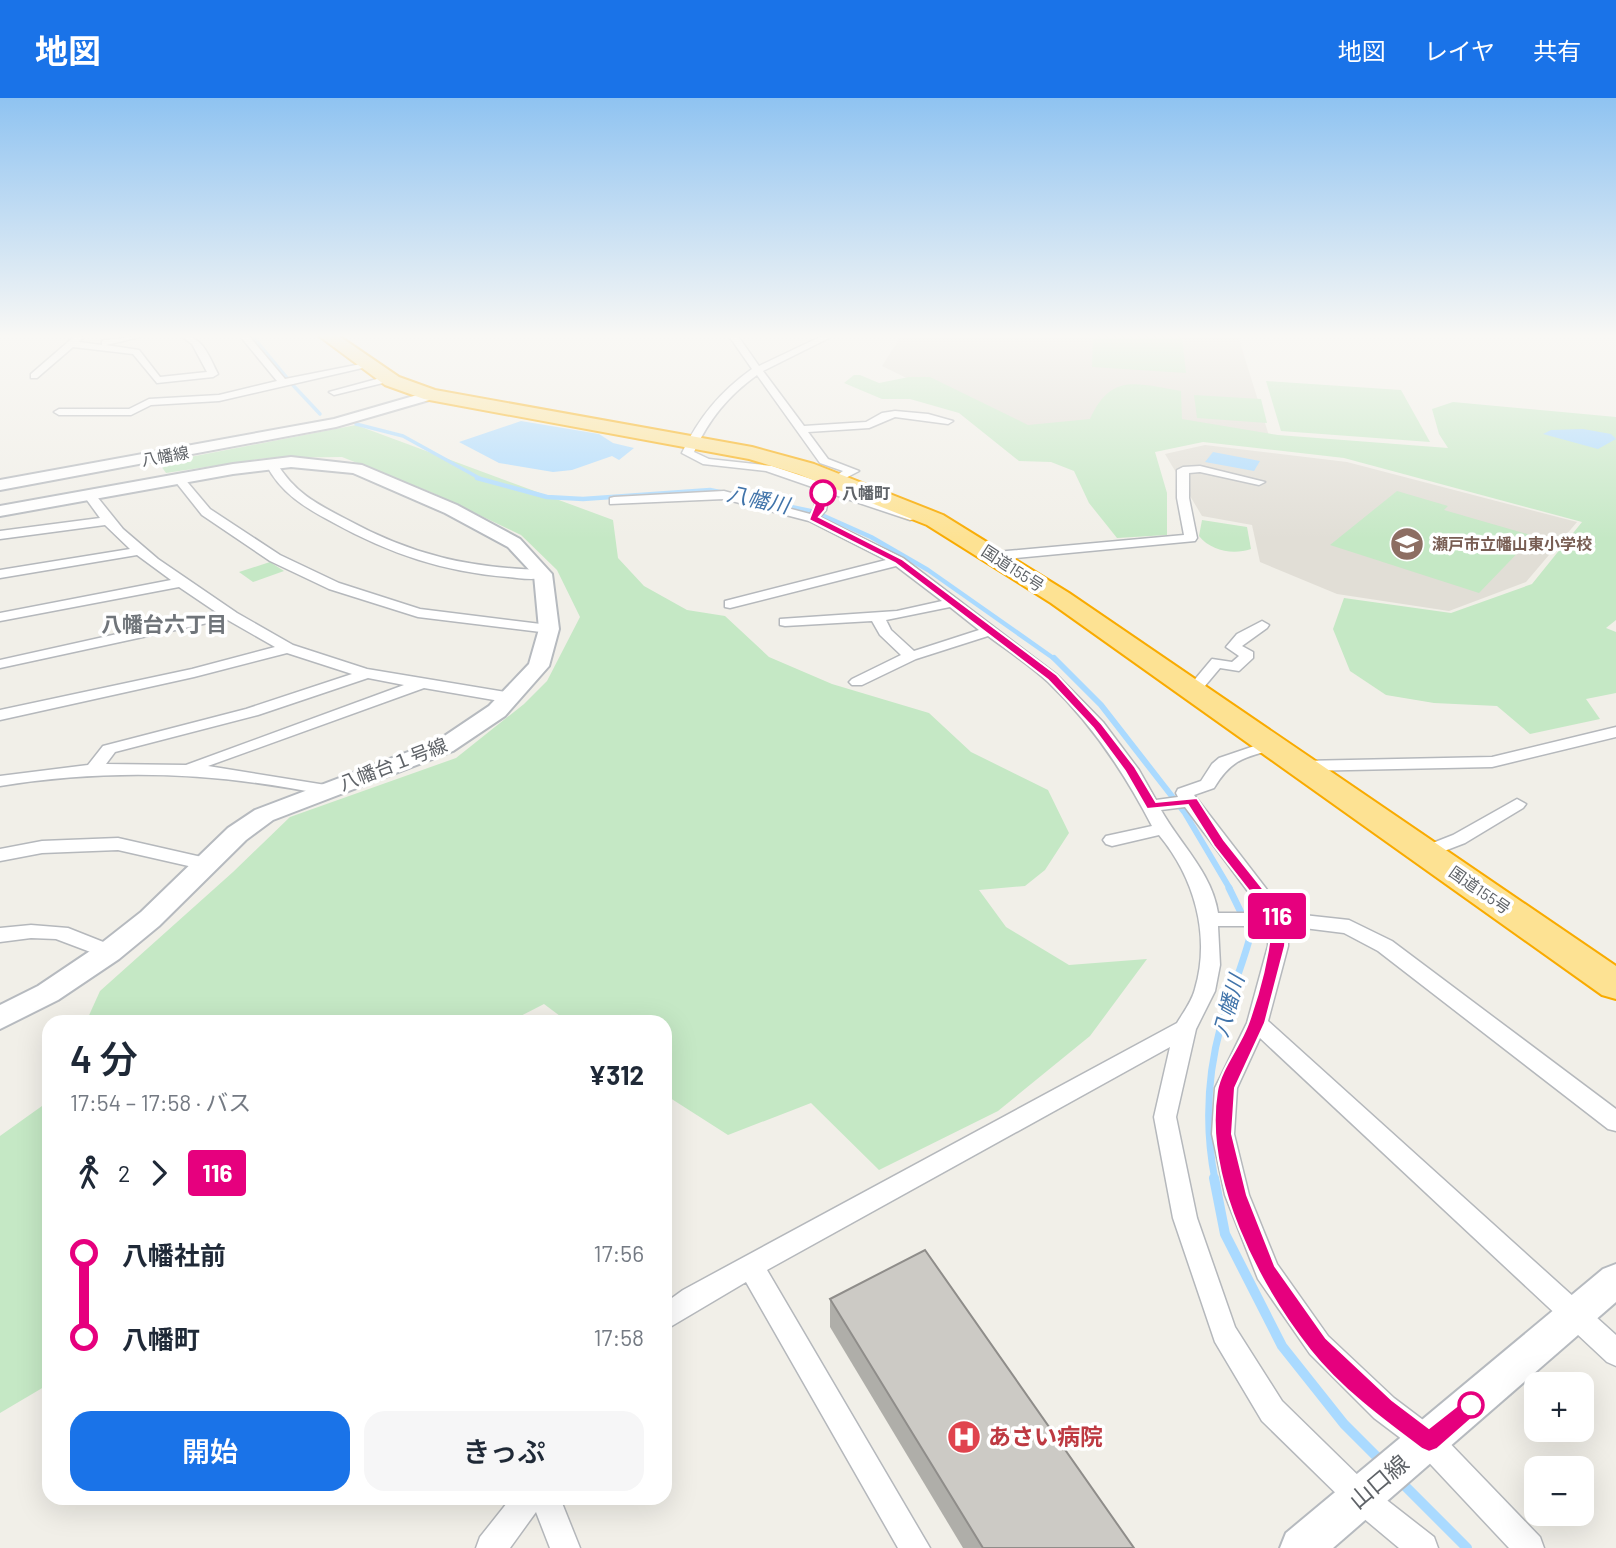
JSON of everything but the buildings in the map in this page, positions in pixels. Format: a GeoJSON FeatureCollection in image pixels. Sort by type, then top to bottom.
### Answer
{"type":"FeatureCollection","features":[{"type":"Feature","properties":{"kind":"highway","name":"国道155号"},"geometry":{"type":"LineString","coordinates":[[481,404],[752,453],[830,484],[925,515],[996,556],[1616,985]]}},
{"type":"Feature","properties":{"kind":"street"},"geometry":{"type":"LineString","coordinates":[[59,412],[131,412],[146,404]]}},
{"type":"Feature","properties":{"kind":"street","name":"八幡線"},"geometry":{"type":"LineString","coordinates":[[0,480],[321,421],[394,404]]}},
{"type":"Feature","properties":{"kind":"street","name":"八幡線"},"geometry":{"type":"LineString","coordinates":[[0,485],[336,423],[402,404]]}},
{"type":"Feature","properties":{"kind":"street"},"geometry":{"type":"LineString","coordinates":[[694,441],[702,423],[719,404]]}},
{"type":"Feature","properties":{"kind":"street"},"geometry":{"type":"LineString","coordinates":[[784,404],[824,461],[853,471],[830,484],[816,515]]}},
{"type":"Feature","properties":{"kind":"street"},"geometry":{"type":"LineString","coordinates":[[804,429],[869,425],[884,415],[915,416],[906,422],[923,425],[931,423],[934,418],[948,421]]}},
{"type":"Feature","properties":{"kind":"street"},"geometry":{"type":"LineString","coordinates":[[0,510],[272,464],[290,462],[356,468],[451,509],[514,544],[543,574]]}},
{"type":"Feature","properties":{"kind":"street"},"geometry":{"type":"LineString","coordinates":[[272,464],[279,482],[296,497],[404,555],[480,571],[543,574]]}},
{"type":"Feature","properties":{"kind":"street"},"geometry":{"type":"LineString","coordinates":[[996,556],[1191,538],[1183,498],[1183,470],[1200,468],[1259,482]]}},
{"type":"Feature","properties":{"kind":"street"},"geometry":{"type":"LineString","coordinates":[[180,479],[206,512],[275,558],[334,586],[418,613],[549,629]]}},
{"type":"Feature","properties":{"kind":"street"},"geometry":{"type":"LineString","coordinates":[[614,501],[724,495],[816,515],[898,561],[1052,678],[1097,725],[1156,806],[1163,829],[1185,855],[1208,909],[1210,965],[1205,991],[1185,1029],[1165,1117],[1185,1218],[1224,1334],[1272,1411],[1366,1492],[1423,1548]]}},
{"type":"Feature","properties":{"kind":"street"},"geometry":{"type":"LineString","coordinates":[[90,496],[105,521],[139,551],[228,614],[288,648],[371,672],[512,698]]}},
{"type":"Feature","properties":{"kind":"street"},"geometry":{"type":"LineString","coordinates":[[0,534],[105,521]]}},
{"type":"Feature","properties":{"kind":"street"},"geometry":{"type":"LineString","coordinates":[[0,574],[139,551]]}},
{"type":"Feature","properties":{"kind":"street"},"geometry":{"type":"LineString","coordinates":[[730,604],[898,561]]}},
{"type":"Feature","properties":{"kind":"street","name":"八幡台１号線"},"geometry":{"type":"LineString","coordinates":[[0,1018],[48,993],[109,952],[150,919],[237,834],[264,815],[444,746],[512,698],[539,666],[549,629],[543,574]]}},
{"type":"Feature","properties":{"kind":"street"},"geometry":{"type":"LineString","coordinates":[[0,617],[182,582]]}},
{"type":"Feature","properties":{"kind":"street"},"geometry":{"type":"LineString","coordinates":[[785,622],[877,617],[952,604]]}},
{"type":"Feature","properties":{"kind":"street"},"geometry":{"type":"LineString","coordinates":[[0,664],[228,614]]}},
{"type":"Feature","properties":{"kind":"street"},"geometry":{"type":"LineString","coordinates":[[877,617],[885,632],[912,656]]}},
{"type":"Feature","properties":{"kind":"street"},"geometry":{"type":"LineString","coordinates":[[1194,691],[1217,662],[1234,668],[1248,655],[1233,647],[1242,637],[1262,625]]}},
{"type":"Feature","properties":{"kind":"street"},"geometry":{"type":"LineString","coordinates":[[857,682],[912,656],[988,631]]}},
{"type":"Feature","properties":{"kind":"street"},"geometry":{"type":"LineString","coordinates":[[0,715],[182,676],[288,648]]}},
{"type":"Feature","properties":{"kind":"street"},"geometry":{"type":"LineString","coordinates":[[94,768],[109,749],[252,712],[371,672]]}},
{"type":"Feature","properties":{"kind":"street"},"geometry":{"type":"LineString","coordinates":[[190,768],[424,682]]}},
{"type":"Feature","properties":{"kind":"street"},"geometry":{"type":"LineString","coordinates":[[1302,766],[1492,762],[1616,732]]}},
{"type":"Feature","properties":{"kind":"street"},"geometry":{"type":"LineString","coordinates":[[1272,745],[1226,760],[1211,771],[1208,784],[1185,793],[1270,919],[1278,946],[1256,1023],[1226,1088],[1223,1134],[1237,1195],[1267,1271],[1319,1345],[1384,1408],[1420,1448],[1529,1548]]}},
{"type":"Feature","properties":{"kind":"street"},"geometry":{"type":"LineString","coordinates":[[0,780],[94,768],[190,768],[272,778],[326,790]]}},
{"type":"Feature","properties":{"kind":"street"},"geometry":{"type":"LineString","coordinates":[[1156,806],[1189,801]]}},
{"type":"Feature","properties":{"kind":"street"},"geometry":{"type":"LineString","coordinates":[[1426,852],[1460,839],[1517,804]]}},
{"type":"Feature","properties":{"kind":"street"},"geometry":{"type":"LineString","coordinates":[[1112,840],[1163,829]]}},
{"type":"Feature","properties":{"kind":"street"},"geometry":{"type":"LineString","coordinates":[[0,855],[42,847],[118,844],[206,864]]}},
{"type":"Feature","properties":{"kind":"street"},"geometry":{"type":"LineString","coordinates":[[1207,920],[1270,919],[1349,927],[1385,946],[1616,1122]]}},
{"type":"Feature","properties":{"kind":"street"},"geometry":{"type":"LineString","coordinates":[[0,935],[34,929],[75,935],[109,952]]}},
{"type":"Feature","properties":{"kind":"street"},"geometry":{"type":"LineString","coordinates":[[1256,1023],[1616,1353]]}},
{"type":"Feature","properties":{"kind":"street"},"geometry":{"type":"LineString","coordinates":[[672,1313],[692,1298],[1185,1029]]}},
{"type":"Feature","properties":{"kind":"street"},"geometry":{"type":"LineString","coordinates":[[751,1267],[915,1548]]}},
{"type":"Feature","properties":{"kind":"street","name":"山口線"},"geometry":{"type":"LineString","coordinates":[[1301,1548],[1616,1280]]}},
{"type":"Feature","properties":{"kind":"street"},"geometry":{"type":"LineString","coordinates":[[491,1548],[524,1505]]}},
{"type":"Feature","properties":{"kind":"street"},"geometry":{"type":"LineString","coordinates":[[548,1505],[565,1548]]}},
{"type":"Feature","properties":{"kind":"shaded area"},"geometry":{"type":"Polygon","coordinates":[[[959,404],[1259,404],[1270,439],[1203,433],[1074,460],[959,404]]]}},
{"type":"Feature","properties":{"kind":"shaded area","name":"瀬戸市立幡山東小学校"},"geometry":{"type":"Polygon","coordinates":[[[1205,445],[1347,462],[1577,522],[1526,582],[1449,611],[1337,594],[1260,562],[1252,525],[1202,516],[1165,454],[1205,445]]]}},
{"type":"Feature","properties":{"kind":"green space"},"geometry":{"type":"Polygon","coordinates":[[[926,404],[984,404],[1028,425],[1090,419],[1098,404],[1181,404],[1182,419],[1278,435],[1448,448],[1439,434],[1432,409],[1448,404],[1616,417],[1616,620],[1606,628],[1616,632],[1616,693],[1586,699],[1600,719],[1530,734],[1497,706],[1434,703],[1386,695],[1350,671],[1333,629],[1344,598],[1451,613],[1532,584],[1582,522],[1344,458],[1203,442],[1155,452],[1167,493],[1167,535],[1117,538],[1089,503],[1074,471],[1051,462],[1019,461],[959,413],[926,404]]]}},
{"type":"Feature","properties":{"kind":"green space"},"geometry":{"type":"Polygon","coordinates":[[[1195,404],[1262,404],[1267,423],[1197,418],[1195,404]]]}},
{"type":"Feature","properties":{"kind":"green space"},"geometry":{"type":"Polygon","coordinates":[[[1273,404],[1409,404],[1430,442],[1281,431],[1273,404]]]}},
{"type":"Feature","properties":{"kind":"green space"},"geometry":{"type":"Polygon","coordinates":[[[356,425],[613,520],[618,558],[644,586],[687,610],[725,616],[769,657],[832,684],[929,713],[971,752],[1048,790],[1069,833],[1045,870],[1025,886],[979,890],[1006,927],[1069,965],[1147,959],[1090,1036],[998,1111],[879,1170],[811,1103],[728,1135],[672,1099],[672,1015],[559,1015],[544,1004],[523,1015],[89,1015],[100,991],[290,817],[456,758],[524,704],[547,681],[580,617],[557,570],[521,535],[433,493],[342,457],[266,458],[166,473],[159,463],[356,425]]]}},
{"type":"Feature","properties":{"kind":"green space"},"geometry":{"type":"Polygon","coordinates":[[[1397,491],[1448,506],[1444,510],[1534,536],[1479,593],[1330,545],[1397,491]]]}},
{"type":"Feature","properties":{"kind":"green space"},"geometry":{"type":"Polygon","coordinates":[[[1202,520],[1247,527],[1251,549],[1230,551],[1210,545],[1199,536],[1202,520]]]}},
{"type":"Feature","properties":{"kind":"green space"},"geometry":{"type":"Polygon","coordinates":[[[270,562],[284,571],[253,582],[239,572],[270,562]]]}},
{"type":"Feature","properties":{"kind":"green space"},"geometry":{"type":"Polygon","coordinates":[[[42,1106],[42,1388],[0,1413],[0,1136],[42,1106]]]}},
{"type":"Feature","properties":{"kind":"water"},"geometry":{"type":"Polygon","coordinates":[[[521,421],[599,434],[613,443],[634,448],[619,460],[612,456],[572,470],[553,472],[499,463],[459,442],[521,421]]]}},
{"type":"Feature","properties":{"kind":"water"},"geometry":{"type":"Polygon","coordinates":[[[1583,429],[1611,434],[1616,439],[1598,449],[1543,434],[1551,430],[1583,429]]]}},
{"type":"Feature","properties":{"kind":"water"},"geometry":{"type":"Polygon","coordinates":[[[1213,452],[1260,461],[1254,471],[1205,462],[1213,452]]]}},
{"type":"Feature","properties":{"kind":"waterway","name":"八幡川"},"geometry":{"type":"LineString","coordinates":[[310,404],[320,414]]}},
{"type":"Feature","properties":{"kind":"waterway","name":"八幡川"},"geometry":{"type":"LineString","coordinates":[[356,424],[403,436],[481,479]]}},
{"type":"Feature","properties":{"kind":"waterway","name":"八幡川"},"geometry":{"type":"LineString","coordinates":[[477,478],[547,497],[583,499],[710,490],[815,512],[871,537],[928,570],[1056,660]]}},
{"type":"Feature","properties":{"kind":"waterway","name":"八幡川"},"geometry":{"type":"LineString","coordinates":[[1056,660],[1101,705],[1185,813],[1230,889]]}},
{"type":"Feature","properties":{"kind":"waterway","name":"八幡川"},"geometry":{"type":"LineString","coordinates":[[1215,1180],[1209,1122],[1210,1083],[1221,1025],[1251,933],[1229,888]]}},
{"type":"Feature","properties":{"kind":"waterway","name":"八幡川"},"geometry":{"type":"LineString","coordinates":[[1214,1178],[1225,1234],[1282,1346],[1344,1424],[1382,1462]]}},
{"type":"Feature","properties":{"kind":"waterway","name":"八幡川"},"geometry":{"type":"LineString","coordinates":[[1399,1480],[1467,1548]]}},
{"type":"Feature","properties":{"kind":"bus line","name":"116"},"geometry":{"type":"LineString","coordinates":[[823,493],[820,510],[813,518],[898,561],[1052,678],[1097,725],[1131,770],[1152,806],[1192,801],[1219,843],[1279,919],[1278,946],[1256,1023],[1226,1088],[1223,1134],[1237,1195],[1257,1246],[1267,1271],[1319,1345],[1384,1408],[1429,1441],[1471,1405]]}},
{"type":"Feature","properties":{"kind":"place","name":"八幡町"},"geometry":{"type":"Point","coordinates":[823,493]}},
{"type":"Feature","properties":{"kind":"place","name":"瀬戸市立幡山東小学校"},"geometry":{"type":"Point","coordinates":[1407,544]}},
{"type":"Feature","properties":{"kind":"place","name":"あさい病院"},"geometry":{"type":"Point","coordinates":[964,1437]}},
{"type":"Feature","properties":{"kind":"district","name":"八幡台六丁目"},"geometry":{"type":"Point","coordinates":[164,625]}}]}
